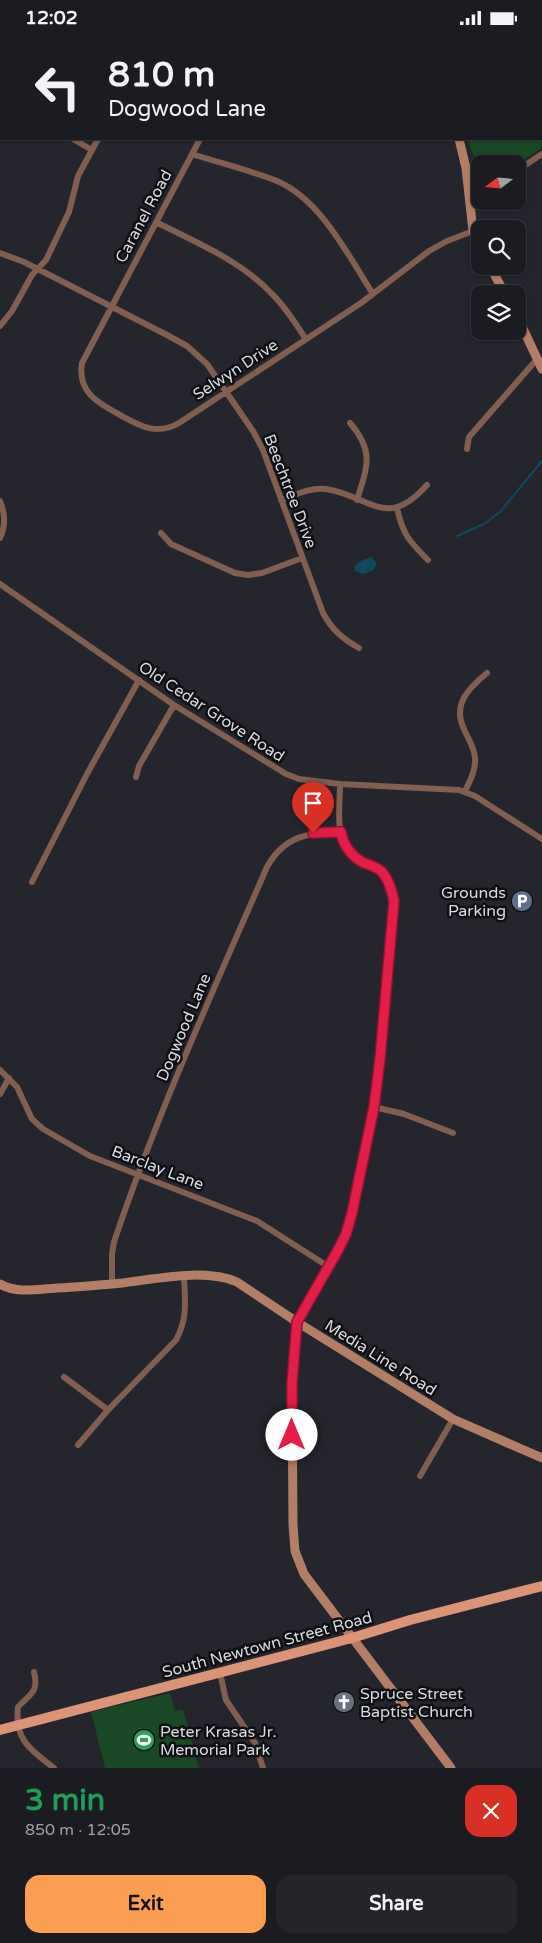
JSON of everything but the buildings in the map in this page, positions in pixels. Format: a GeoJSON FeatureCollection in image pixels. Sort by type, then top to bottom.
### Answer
{"type":"FeatureCollection","features":[{"type":"Feature","properties":{"kind":"main road"},"geometry":{"type":"LineString","coordinates":[[459,140],[463,149],[472,220]]}},
{"type":"Feature","properties":{"kind":"main road"},"geometry":{"type":"LineString","coordinates":[[526,334],[542,369]]}},
{"type":"Feature","properties":{"kind":"main road","name":"Media Line Road"},"geometry":{"type":"LineString","coordinates":[[0,1283],[11,1288],[24,1290],[184,1277],[226,1277],[237,1282],[297,1322],[453,1419],[542,1458]]}},
{"type":"Feature","properties":{"kind":"main road"},"geometry":{"type":"LineString","coordinates":[[297,1322],[292,1383],[293,1525],[295,1551],[304,1574],[451,1768]]}},
{"type":"Feature","properties":{"kind":"main road","name":"South Newtown Street Road"},"geometry":{"type":"LineString","coordinates":[[0,1730],[542,1586]]}},
{"type":"Feature","properties":{"kind":"street"},"geometry":{"type":"LineString","coordinates":[[75,140],[92,150]]}},
{"type":"Feature","properties":{"kind":"street"},"geometry":{"type":"LineString","coordinates":[[0,326],[12,311],[32,275],[46,260],[69,212],[74,185],[97,140]]}},
{"type":"Feature","properties":{"kind":"street","name":"Caranel Road"},"geometry":{"type":"LineString","coordinates":[[111,306],[199,140]]}},
{"type":"Feature","properties":{"kind":"street"},"geometry":{"type":"LineString","coordinates":[[192,154],[277,181],[298,194],[319,213],[373,294]]}},
{"type":"Feature","properties":{"kind":"street"},"geometry":{"type":"LineString","coordinates":[[526,165],[542,154]]}},
{"type":"Feature","properties":{"kind":"street"},"geometry":{"type":"LineString","coordinates":[[156,222],[226,259],[258,280],[285,309],[306,339]]}},
{"type":"Feature","properties":{"kind":"street","name":"Selwyn Drive"},"geometry":{"type":"LineString","coordinates":[[111,306],[90,346],[81,369],[86,389],[97,403],[142,426],[158,430],[172,427],[226,392],[373,294],[433,248],[471,232]]}},
{"type":"Feature","properties":{"kind":"street","name":"Beechtree Drive"},"geometry":{"type":"LineString","coordinates":[[0,253],[11,255],[188,346],[207,363],[258,441],[329,625],[337,634],[359,648]]}},
{"type":"Feature","properties":{"kind":"street"},"geometry":{"type":"LineString","coordinates":[[466,449],[469,437],[538,358]]}},
{"type":"Feature","properties":{"kind":"street"},"geometry":{"type":"LineString","coordinates":[[350,423],[361,436],[368,458],[357,500]]}},
{"type":"Feature","properties":{"kind":"street"},"geometry":{"type":"LineString","coordinates":[[281,500],[317,489],[335,491],[380,507],[397,508],[412,500],[427,485]]}},
{"type":"Feature","properties":{"kind":"street"},"geometry":{"type":"LineString","coordinates":[[0,501],[4,515],[0,538]]}},
{"type":"Feature","properties":{"kind":"street"},"geometry":{"type":"LineString","coordinates":[[397,508],[403,531],[408,540],[428,560]]}},
{"type":"Feature","properties":{"kind":"street"},"geometry":{"type":"LineString","coordinates":[[161,533],[171,545],[235,573],[248,575],[262,573],[302,558]]}},
{"type":"Feature","properties":{"kind":"street","name":"Old Cedar Grove Road"},"geometry":{"type":"LineString","coordinates":[[0,584],[174,705],[286,774],[299,779],[340,784],[465,791],[542,839]]}},
{"type":"Feature","properties":{"kind":"street"},"geometry":{"type":"LineString","coordinates":[[465,791],[473,772],[475,759],[473,747],[461,722],[460,710],[464,695],[469,687],[487,673]]}},
{"type":"Feature","properties":{"kind":"street"},"geometry":{"type":"LineString","coordinates":[[32,882],[87,774],[139,680]]}},
{"type":"Feature","properties":{"kind":"street"},"geometry":{"type":"LineString","coordinates":[[136,777],[139,766],[174,705]]}},
{"type":"Feature","properties":{"kind":"street"},"geometry":{"type":"LineString","coordinates":[[297,1322],[346,1234],[352,1213],[374,1107],[394,901],[386,878],[375,867],[359,860],[345,844],[341,832],[340,784]]}},
{"type":"Feature","properties":{"kind":"street","name":"Dogwood Lane"},"geometry":{"type":"LineString","coordinates":[[112,1284],[114,1242],[138,1174],[173,1083],[271,859],[284,846],[305,835],[341,832]]}},
{"type":"Feature","properties":{"kind":"street","name":"Barclay Lane"},"geometry":{"type":"LineString","coordinates":[[0,1070],[22,1095],[28,1111],[37,1125],[90,1156],[257,1221],[329,1267]]}},
{"type":"Feature","properties":{"kind":"street"},"geometry":{"type":"LineString","coordinates":[[0,1094],[9,1078]]}},
{"type":"Feature","properties":{"kind":"street"},"geometry":{"type":"LineString","coordinates":[[374,1107],[404,1114],[453,1133]]}},
{"type":"Feature","properties":{"kind":"street"},"geometry":{"type":"LineString","coordinates":[[78,1445],[108,1410],[176,1340],[186,1316],[184,1277]]}},
{"type":"Feature","properties":{"kind":"street"},"geometry":{"type":"LineString","coordinates":[[64,1377],[108,1410]]}},
{"type":"Feature","properties":{"kind":"street"},"geometry":{"type":"LineString","coordinates":[[420,1476],[453,1419]]}},
{"type":"Feature","properties":{"kind":"street"},"geometry":{"type":"LineString","coordinates":[[34,1672],[37,1683],[36,1688],[18,1707],[19,1726],[27,1747],[54,1768]]}},
{"type":"Feature","properties":{"kind":"street"},"geometry":{"type":"LineString","coordinates":[[220,1673],[226,1700],[255,1743],[263,1768]]}},
{"type":"Feature","properties":{"kind":"green space"},"geometry":{"type":"Polygon","coordinates":[[[467,140],[542,140],[542,148],[526,158],[526,155],[473,155],[467,140]]]}},
{"type":"Feature","properties":{"kind":"green space","name":"Peter Krasas Jr. Memorial Park"},"geometry":{"type":"Polygon","coordinates":[[[170,1693],[175,1711],[183,1709],[199,1768],[105,1768],[91,1712],[170,1693]]]}},
{"type":"Feature","properties":{"kind":"water"},"geometry":{"type":"Polygon","coordinates":[[[371,557],[377,563],[374,570],[363,574],[355,571],[357,564],[371,557]]]}},
{"type":"Feature","properties":{"kind":"waterway"},"geometry":{"type":"LineString","coordinates":[[490,146],[494,140]]}},
{"type":"Feature","properties":{"kind":"waterway"},"geometry":{"type":"LineString","coordinates":[[457,536],[484,524],[500,512],[542,461]]}},
{"type":"Feature","properties":{"kind":"place","name":"Grounds Parking"},"geometry":{"type":"Point","coordinates":[522,901]}},
{"type":"Feature","properties":{"kind":"place","name":"Spruce Street Baptist Church"},"geometry":{"type":"Point","coordinates":[344,1702]}},
{"type":"Feature","properties":{"kind":"place","name":"Peter Krasas Jr. Memorial Park"},"geometry":{"type":"Point","coordinates":[144,1740]}},
{"type":"Feature","properties":{"kind":"route"},"geometry":{"type":"LineString","coordinates":[[292,1435],[292,1383],[297,1322],[346,1234],[374,1107],[378,1085],[394,901],[392,891],[381,871],[359,860],[351,853],[342,838],[341,832],[313,833]]}}]}
